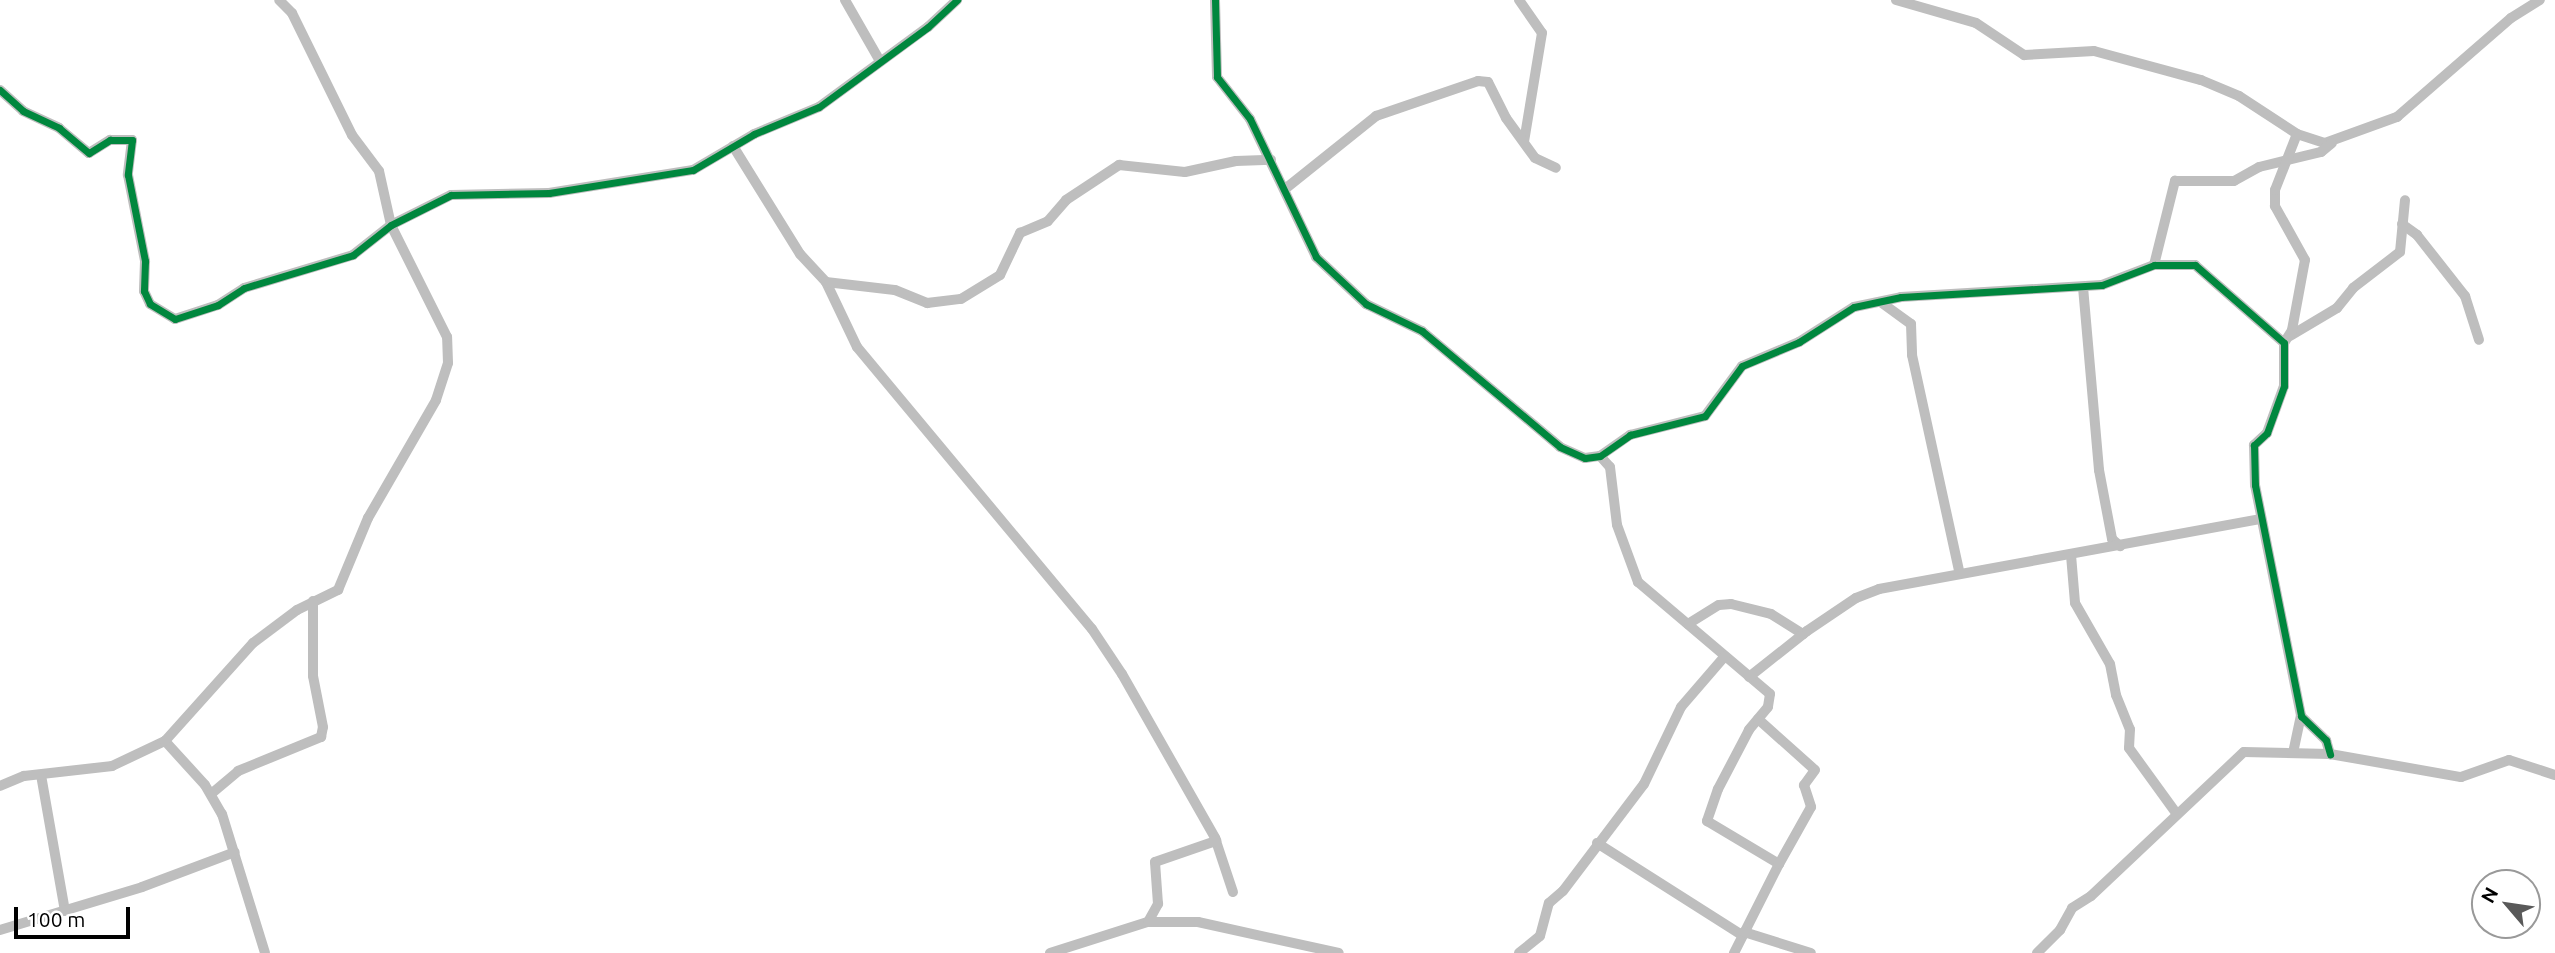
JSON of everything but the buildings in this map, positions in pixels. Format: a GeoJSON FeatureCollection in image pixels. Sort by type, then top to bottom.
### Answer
{"type":"FeatureCollection","features":[{"type":"Feature","properties":{"kind":"street"},"geometry":{"type":"LineString","coordinates":[[0,786],[40,775],[98,770],[165,741],[253,643],[313,601],[339,588],[368,518],[431,412],[448,363],[447,337],[391,225],[379,171],[352,135],[292,13],[279,0]]}},
{"type":"Feature","properties":{"kind":"street"},"geometry":{"type":"LineString","coordinates":[[845,0],[880,61]]}},
{"type":"Feature","properties":{"kind":"street"},"geometry":{"type":"LineString","coordinates":[[0,90],[23,111],[59,128],[89,152],[110,140],[132,141],[128,175],[145,261],[144,291],[150,304],[169,318],[218,305],[244,288],[280,275],[353,255],[391,225],[451,195],[550,193],[612,180],[675,176],[693,170],[733,146],[810,113],[957,0]]}},
{"type":"Feature","properties":{"kind":"street"},"geometry":{"type":"LineString","coordinates":[[1215,0],[1217,77],[1250,119],[1316,257],[1351,292],[1422,331],[1560,447],[1585,458],[1600,456],[1630,435],[1705,416],[1742,366],[1799,342],[1847,310],[1882,303],[1965,291],[2084,286],[2119,280],[2154,264],[2195,265],[2287,340]]}},
{"type":"Feature","properties":{"kind":"street"},"geometry":{"type":"LineString","coordinates":[[1519,0],[1542,33],[1524,142]]}},
{"type":"Feature","properties":{"kind":"street"},"geometry":{"type":"LineString","coordinates":[[1896,0],[1976,23],[2024,55],[2094,51],[2201,80],[2245,99],[2297,134],[2332,143]]}},
{"type":"Feature","properties":{"kind":"street"},"geometry":{"type":"LineString","coordinates":[[2154,264],[2175,181],[2223,184],[2288,159],[2321,152],[2332,143],[2397,117],[2511,18],[2540,0]]}},
{"type":"Feature","properties":{"kind":"street"},"geometry":{"type":"LineString","coordinates":[[1285,189],[1376,116],[1409,108],[1467,82],[1488,82],[1535,159],[1556,168]]}},
{"type":"Feature","properties":{"kind":"street"},"geometry":{"type":"LineString","coordinates":[[2293,753],[2301,716],[2260,519],[2254,445],[2267,433],[2282,394],[2287,340],[2305,260],[2275,206],[2276,182],[2297,134]]}},
{"type":"Feature","properties":{"kind":"street"},"geometry":{"type":"LineString","coordinates":[[733,146],[800,254],[826,282],[857,347],[1092,629],[1122,674],[1216,841],[1233,892]]}},
{"type":"Feature","properties":{"kind":"street"},"geometry":{"type":"LineString","coordinates":[[826,282],[895,290],[927,303],[961,299],[1000,275],[1020,233],[1048,221],[1066,200],[1119,165],[1185,172],[1236,161],[1271,160]]}},
{"type":"Feature","properties":{"kind":"street"},"geometry":{"type":"LineString","coordinates":[[2287,340],[2337,308],[2353,288],[2400,251],[2405,200]]}},
{"type":"Feature","properties":{"kind":"street"},"geometry":{"type":"LineString","coordinates":[[2402,224],[2417,235],[2465,296],[2479,340]]}},
{"type":"Feature","properties":{"kind":"street"},"geometry":{"type":"LineString","coordinates":[[2084,286],[2097,460],[2114,545]]}},
{"type":"Feature","properties":{"kind":"street"},"geometry":{"type":"LineString","coordinates":[[1882,303],[1911,324],[1912,355],[1959,571]]}},
{"type":"Feature","properties":{"kind":"street"},"geometry":{"type":"LineString","coordinates":[[1600,456],[1610,467],[1617,525],[1638,582],[1770,694],[1768,707],[1758,719],[1718,789],[1707,821],[1779,864]]}},
{"type":"Feature","properties":{"kind":"street"},"geometry":{"type":"LineString","coordinates":[[1749,677],[1803,634],[1865,593],[1959,571],[2071,555],[2260,519]]}},
{"type":"Feature","properties":{"kind":"street"},"geometry":{"type":"LineString","coordinates":[[2071,555],[2075,603],[2104,647],[2120,710],[2130,729],[2129,748],[2176,813]]}},
{"type":"Feature","properties":{"kind":"street"},"geometry":{"type":"LineString","coordinates":[[211,794],[238,771],[321,737],[324,727],[313,676],[313,601]]}},
{"type":"Feature","properties":{"kind":"street"},"geometry":{"type":"LineString","coordinates":[[1688,624],[1719,605],[1731,604],[1771,614],[1803,634]]}},
{"type":"Feature","properties":{"kind":"street"},"geometry":{"type":"LineString","coordinates":[[1519,953],[1540,936],[1549,903],[1563,891],[1644,784],[1681,707],[1725,656]]}},
{"type":"Feature","properties":{"kind":"street"},"geometry":{"type":"LineString","coordinates":[[2301,716],[2326,740],[2330,754]]}},
{"type":"Feature","properties":{"kind":"street"},"geometry":{"type":"LineString","coordinates":[[1734,953],[1811,807],[1804,785],[1815,770],[1758,719]]}},
{"type":"Feature","properties":{"kind":"street"},"geometry":{"type":"LineString","coordinates":[[165,741],[211,794],[235,852],[265,953]]}},
{"type":"Feature","properties":{"kind":"street"},"geometry":{"type":"LineString","coordinates":[[2037,953],[2060,930],[2072,908],[2091,896],[2176,813],[2244,752],[2330,754],[2449,776],[2475,775],[2509,760],[2555,775]]}},
{"type":"Feature","properties":{"kind":"street"},"geometry":{"type":"LineString","coordinates":[[40,775],[65,911]]}},
{"type":"Feature","properties":{"kind":"street"},"geometry":{"type":"LineString","coordinates":[[1149,922],[1157,904],[1155,862],[1216,841]]}},
{"type":"Feature","properties":{"kind":"street"},"geometry":{"type":"LineString","coordinates":[[1597,843],[1743,933],[1811,953]]}},
{"type":"Feature","properties":{"kind":"street"},"geometry":{"type":"LineString","coordinates":[[0,930],[65,911],[235,852]]}},
{"type":"Feature","properties":{"kind":"street"},"geometry":{"type":"LineString","coordinates":[[1050,953],[1149,922],[1215,924],[1339,953]]}},
{"type":"Feature","properties":{"kind":"cycle path"},"geometry":{"type":"LineString","coordinates":[[0,90],[23,111],[59,128],[89,153],[110,140],[132,140],[128,175],[145,261],[144,291],[150,304],[175,319],[218,305],[244,288],[353,255],[391,225],[451,195],[549,193],[693,170],[754,134],[819,107],[928,27],[957,0]]}},
{"type":"Feature","properties":{"kind":"cycle path"},"geometry":{"type":"LineString","coordinates":[[1215,0],[1217,77],[1250,119],[1316,257],[1366,304],[1422,331],[1560,447],[1585,458],[1600,456],[1630,435],[1705,416],[1742,366],[1799,342],[1854,307],[1901,297],[2102,285],[2154,265],[2195,265],[2284,343],[2284,386],[2267,433],[2254,445],[2255,485],[2301,716],[2326,740],[2330,754]]}}]}
